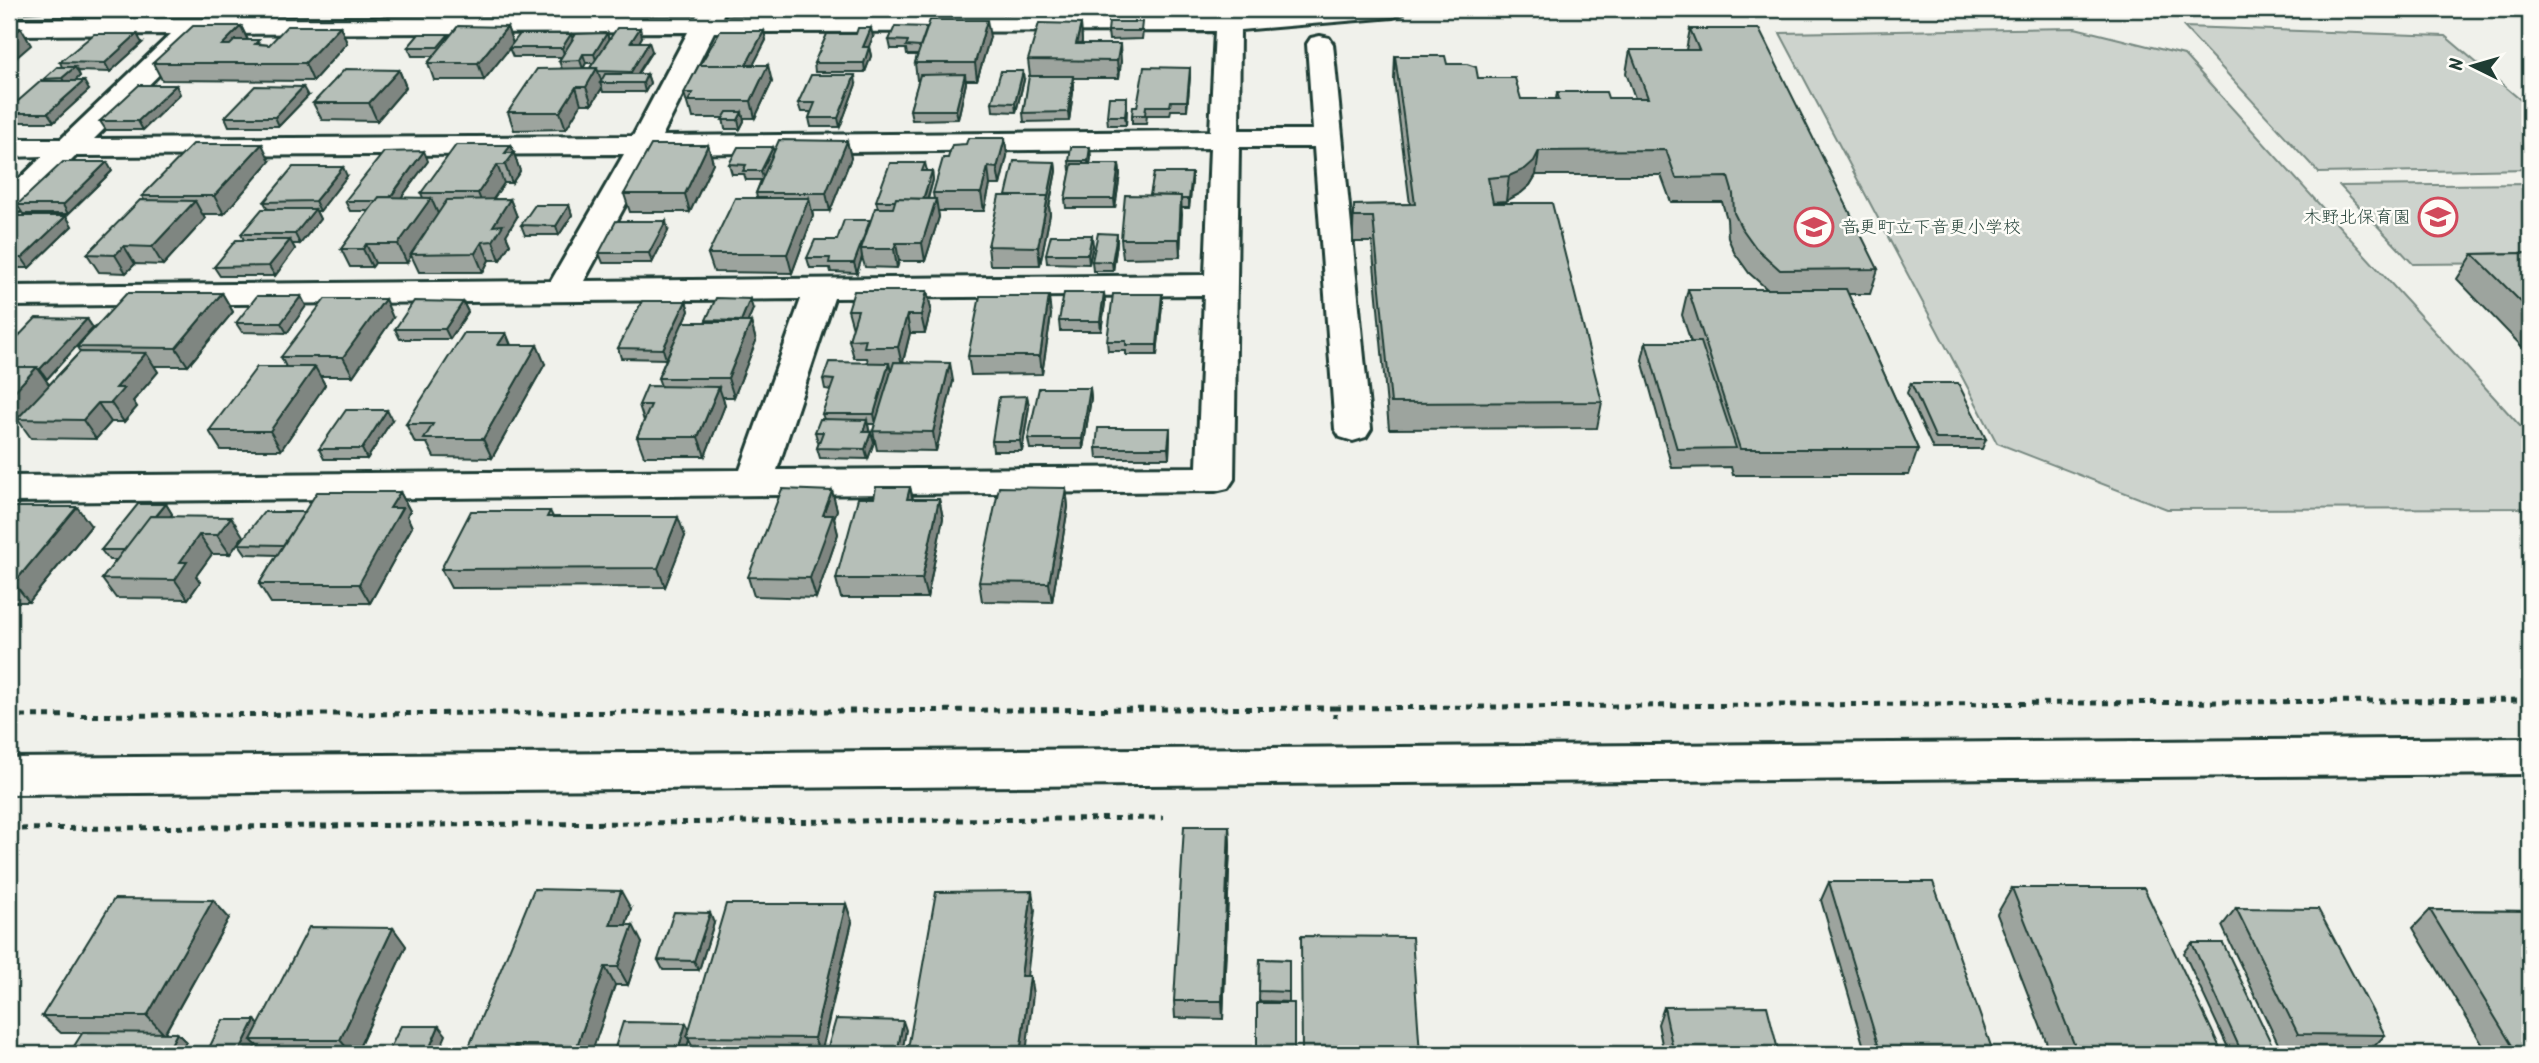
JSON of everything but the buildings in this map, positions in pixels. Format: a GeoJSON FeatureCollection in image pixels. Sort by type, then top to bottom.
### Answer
{"type":"FeatureCollection","features":[{"type":"Feature","properties":{"kind":"street"},"geometry":{"type":"LineString","coordinates":[[9,27],[204,17],[1227,16],[1393,9]]}},
{"type":"Feature","properties":{"kind":"street"},"geometry":{"type":"LineString","coordinates":[[562,291],[643,145],[709,16]]}},
{"type":"Feature","properties":{"kind":"street"},"geometry":{"type":"LineString","coordinates":[[9,489],[1215,479],[1227,16]]}},
{"type":"Feature","properties":{"kind":"street"},"geometry":{"type":"LineString","coordinates":[[9,205],[204,17]]}},
{"type":"Feature","properties":{"kind":"street"},"geometry":{"type":"LineString","coordinates":[[1320,44],[1353,429]]}},
{"type":"Feature","properties":{"kind":"street"},"geometry":{"type":"LineString","coordinates":[[9,148],[1328,138]]}},
{"type":"Feature","properties":{"kind":"street"},"geometry":{"type":"LineString","coordinates":[[9,296],[1221,285]]}},
{"type":"Feature","properties":{"kind":"street"},"geometry":{"type":"LineString","coordinates":[[754,483],[821,289]]}},
{"type":"Feature","properties":{"kind":"street"},"geometry":{"type":"LineString","coordinates":[[9,776],[2530,756]]}},
{"type":"Feature","properties":{"kind":"path"},"geometry":{"type":"LineString","coordinates":[[9,716],[2530,700]]}},
{"type":"Feature","properties":{"kind":"path"},"geometry":{"type":"LineString","coordinates":[[1335,708],[1335,765]]}},
{"type":"Feature","properties":{"kind":"shaded area"},"geometry":{"type":"Polygon","coordinates":[[[2184,27],[2445,36],[2530,108],[2530,169],[2319,173],[2184,27]]]}},
{"type":"Feature","properties":{"kind":"shaded area"},"geometry":{"type":"Polygon","coordinates":[[[2075,28],[2184,55],[2530,437],[2530,508],[2167,509],[1997,443],[1780,33],[2075,28]]]}},
{"type":"Feature","properties":{"kind":"shaded area"},"geometry":{"type":"Polygon","coordinates":[[[2530,184],[2530,263],[2413,264],[2340,186],[2530,184]]]}},
{"type":"Feature","properties":{"kind":"place","name":"木野北保育園"},"geometry":{"type":"Point","coordinates":[2438,217]}},
{"type":"Feature","properties":{"kind":"place","name":"音更町立下音更小学校"},"geometry":{"type":"Point","coordinates":[1814,227]}}]}
